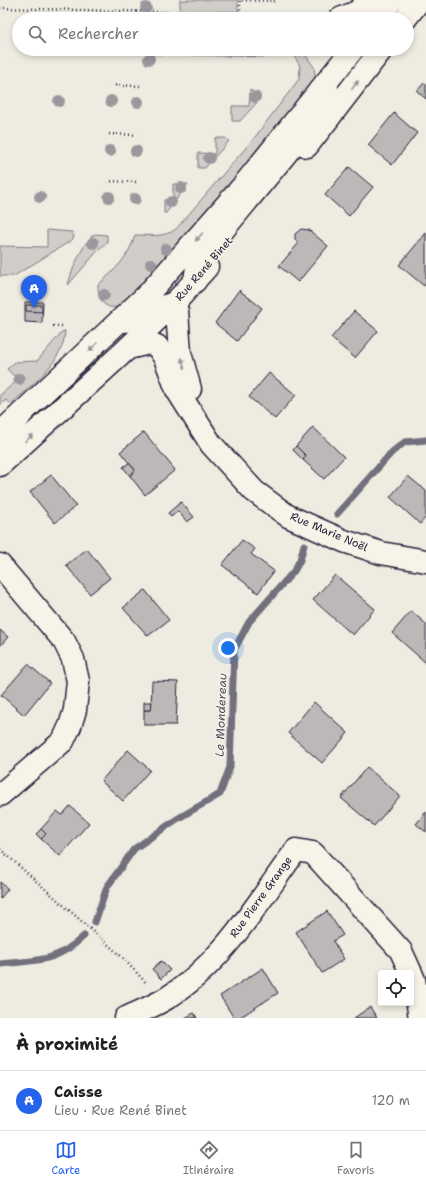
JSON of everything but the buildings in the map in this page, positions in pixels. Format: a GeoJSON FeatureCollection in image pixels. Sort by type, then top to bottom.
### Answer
{"type":"FeatureCollection","features":[{"type":"Feature","properties":{"kind":"street"},"geometry":{"type":"LineString","coordinates":[[357,12],[370,0]]}},
{"type":"Feature","properties":{"kind":"street"},"geometry":{"type":"LineString","coordinates":[[383,12],[392,0]]}},
{"type":"Feature","properties":{"kind":"street"},"geometry":{"type":"LineString","coordinates":[[0,434],[122,321],[148,294],[243,186],[348,56]]}},
{"type":"Feature","properties":{"kind":"street","name":"Rue René Binet"},"geometry":{"type":"LineString","coordinates":[[0,465],[128,348],[195,281],[331,116],[377,56]]}},
{"type":"Feature","properties":{"kind":"street"},"geometry":{"type":"LineString","coordinates":[[195,281],[197,266],[200,258],[326,105],[327,83]]}},
{"type":"Feature","properties":{"kind":"street"},"geometry":{"type":"LineString","coordinates":[[122,321],[140,320],[151,310],[172,304]]}},
{"type":"Feature","properties":{"kind":"street","name":"Rue Marie Noël"},"geometry":{"type":"LineString","coordinates":[[172,304],[177,311],[180,353],[188,384],[198,408],[226,462]]}},
{"type":"Feature","properties":{"kind":"street","name":"Rue Marie Noël"},"geometry":{"type":"LineString","coordinates":[[128,348],[149,343],[157,346],[165,358],[180,395],[197,424],[226,462],[254,491],[288,516],[344,541],[381,553],[426,561]]}},
{"type":"Feature","properties":{"kind":"street"},"geometry":{"type":"LineString","coordinates":[[0,419],[69,354]]}},
{"type":"Feature","properties":{"kind":"street"},"geometry":{"type":"LineString","coordinates":[[0,446],[22,413]]}},
{"type":"Feature","properties":{"kind":"street"},"geometry":{"type":"LineString","coordinates":[[0,565],[64,641],[73,659],[78,681],[75,710],[70,726],[62,741],[0,795]]}},
{"type":"Feature","properties":{"kind":"street","name":"Rue Pierre Grange"},"geometry":{"type":"LineString","coordinates":[[126,1018],[163,1000],[196,977],[234,937],[296,850],[313,853],[401,951],[410,970]]}},
{"type":"Feature","properties":{"kind":"street","name":"Rue Pierre Grange"},"geometry":{"type":"LineString","coordinates":[[414,980],[420,1018]]}},
{"type":"Feature","properties":{"kind":"path"},"geometry":{"type":"LineString","coordinates":[[240,12],[240,0],[277,0]]}},
{"type":"Feature","properties":{"kind":"path"},"geometry":{"type":"LineString","coordinates":[[0,8],[160,12]]}},
{"type":"Feature","properties":{"kind":"path"},"geometry":{"type":"LineString","coordinates":[[111,85],[140,86]]}},
{"type":"Feature","properties":{"kind":"path"},"geometry":{"type":"LineString","coordinates":[[109,134],[137,135]]}},
{"type":"Feature","properties":{"kind":"path"},"geometry":{"type":"LineString","coordinates":[[107,181],[136,182]]}},
{"type":"Feature","properties":{"kind":"path"},"geometry":{"type":"LineString","coordinates":[[53,326],[64,326]]}},
{"type":"Feature","properties":{"kind":"path"},"geometry":{"type":"LineString","coordinates":[[0,849],[122,957],[163,1000]]}},
{"type":"Feature","properties":{"kind":"shaded area"},"geometry":{"type":"Polygon","coordinates":[[[180,0],[238,0],[238,12],[180,11],[180,0]]]}},
{"type":"Feature","properties":{"kind":"shaded area"},"geometry":{"type":"Polygon","coordinates":[[[230,56],[269,56],[270,57],[230,56]]]}},
{"type":"Feature","properties":{"kind":"shaded area"},"geometry":{"type":"Polygon","coordinates":[[[294,56],[306,56],[314,67],[316,81],[149,286],[133,299],[121,306],[109,307],[103,303],[99,294],[98,285],[121,263],[129,250],[135,235],[162,235],[176,229],[255,137],[299,79],[300,66],[294,56]]]}},
{"type":"Feature","properties":{"kind":"shaded area"},"geometry":{"type":"Polygon","coordinates":[[[250,89],[260,99],[240,121],[232,121],[232,106],[249,106],[250,89]]]}},
{"type":"Feature","properties":{"kind":"shaded area"},"geometry":{"type":"Polygon","coordinates":[[[215,138],[225,138],[229,141],[205,168],[198,168],[198,153],[215,154],[215,138]]]}},
{"type":"Feature","properties":{"kind":"shaded area"},"geometry":{"type":"Polygon","coordinates":[[[173,184],[188,184],[166,213],[164,213],[164,200],[173,199],[173,184]]]}},
{"type":"Feature","properties":{"kind":"shaded area"},"geometry":{"type":"Polygon","coordinates":[[[47,230],[72,232],[74,237],[72,240],[14,276],[0,276],[0,246],[47,247],[47,230]]]}},
{"type":"Feature","properties":{"kind":"shaded area"},"geometry":{"type":"Polygon","coordinates":[[[95,234],[107,235],[107,243],[101,247],[68,285],[82,250],[86,243],[95,234]]]}},
{"type":"Feature","properties":{"kind":"shaded area"},"geometry":{"type":"Polygon","coordinates":[[[63,331],[65,331],[59,353],[46,372],[11,404],[6,400],[0,405],[0,395],[18,380],[7,369],[15,362],[37,361],[63,331]]]}},
{"type":"Feature","properties":{"kind":"waterway","name":"Le Mondereau"},"geometry":{"type":"LineString","coordinates":[[337,514],[392,452],[405,442],[426,440]]}},
{"type":"Feature","properties":{"kind":"waterway","name":"Le Mondereau"},"geometry":{"type":"LineString","coordinates":[[95,922],[107,887],[134,849],[177,819],[220,794],[230,767],[234,650],[249,622],[294,571],[300,560],[304,545]]}},
{"type":"Feature","properties":{"kind":"waterway","name":"Le Mondereau"},"geometry":{"type":"LineString","coordinates":[[0,964],[36,961],[55,956],[74,945],[84,936]]}},
{"type":"Feature","properties":{"kind":"place","name":"Caisse"},"geometry":{"type":"Point","coordinates":[34,308]}}]}
